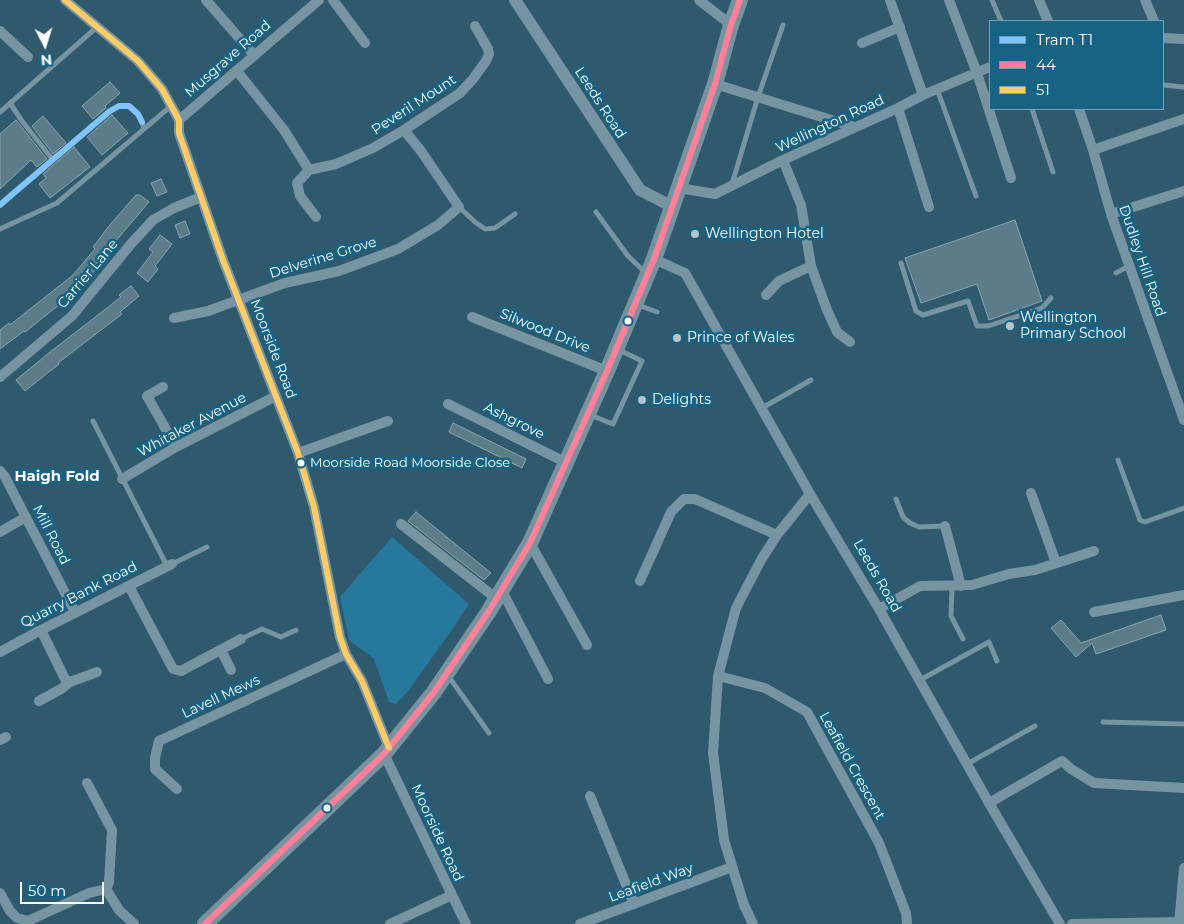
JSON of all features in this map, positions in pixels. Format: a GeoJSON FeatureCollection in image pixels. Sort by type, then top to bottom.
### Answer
{"type":"FeatureCollection","features":[{"type":"Feature","properties":{"kind":"highway"},"geometry":{"type":"LineString","coordinates":[[205,924],[387,751],[434,692],[499,595],[530,543],[567,463],[648,275],[715,84],[740,0]]}},
{"type":"Feature","properties":{"kind":"street","name":"Moorside Road"},"geometry":{"type":"LineString","coordinates":[[65,0],[138,60],[162,89],[179,120],[179,133],[223,260],[298,453],[314,507],[340,637],[346,654],[362,682],[387,751],[466,924]]}},
{"type":"Feature","properties":{"kind":"street"},"geometry":{"type":"LineString","coordinates":[[206,0],[254,55]]}},
{"type":"Feature","properties":{"kind":"street","name":"Musgrave Road"},"geometry":{"type":"LineString","coordinates":[[179,120],[319,0]]}},
{"type":"Feature","properties":{"kind":"street"},"geometry":{"type":"LineString","coordinates":[[333,0],[365,43]]}},
{"type":"Feature","properties":{"kind":"street","name":"Leeds Road"},"geometry":{"type":"LineString","coordinates":[[515,0],[640,190],[673,208]]}},
{"type":"Feature","properties":{"kind":"street"},"geometry":{"type":"LineString","coordinates":[[699,0],[731,25]]}},
{"type":"Feature","properties":{"kind":"street"},"geometry":{"type":"LineString","coordinates":[[890,0],[924,95]]}},
{"type":"Feature","properties":{"kind":"street"},"geometry":{"type":"LineString","coordinates":[[949,0],[976,73],[1010,178]]}},
{"type":"Feature","properties":{"kind":"street"},"geometry":{"type":"LineString","coordinates":[[1039,0],[1048,20]]}},
{"type":"Feature","properties":{"kind":"street"},"geometry":{"type":"LineString","coordinates":[[1145,0],[1154,20]]}},
{"type":"Feature","properties":{"kind":"street","name":"Peveril Mount"},"geometry":{"type":"LineString","coordinates":[[309,170],[336,164],[373,148],[460,93],[473,79],[489,54],[475,26]]}},
{"type":"Feature","properties":{"kind":"street"},"geometry":{"type":"LineString","coordinates":[[862,43],[900,27]]}},
{"type":"Feature","properties":{"kind":"street"},"geometry":{"type":"LineString","coordinates":[[0,31],[28,57]]}},
{"type":"Feature","properties":{"kind":"street"},"geometry":{"type":"LineString","coordinates":[[1164,38],[1184,39]]}},
{"type":"Feature","properties":{"kind":"street","name":"Wellington Road"},"geometry":{"type":"LineString","coordinates":[[679,188],[715,194],[854,127],[989,67]]}},
{"type":"Feature","properties":{"kind":"street"},"geometry":{"type":"LineString","coordinates":[[237,71],[284,130],[309,170],[297,183],[300,196],[316,217]]}},
{"type":"Feature","properties":{"kind":"street"},"geometry":{"type":"LineString","coordinates":[[715,84],[854,127]]}},
{"type":"Feature","properties":{"kind":"street"},"geometry":{"type":"LineString","coordinates":[[898,108],[929,207]]}},
{"type":"Feature","properties":{"kind":"street","name":"Dudley Hill Road"},"geometry":{"type":"LineString","coordinates":[[1079,110],[1111,214],[1184,420]]}},
{"type":"Feature","properties":{"kind":"street"},"geometry":{"type":"LineString","coordinates":[[1093,150],[1184,119]]}},
{"type":"Feature","properties":{"kind":"street"},"geometry":{"type":"LineString","coordinates":[[404,130],[459,207]]}},
{"type":"Feature","properties":{"kind":"street"},"geometry":{"type":"LineString","coordinates":[[783,160],[801,205],[811,266],[827,310],[837,332],[850,342]]}},
{"type":"Feature","properties":{"kind":"street"},"geometry":{"type":"LineString","coordinates":[[1111,214],[1184,191]]}},
{"type":"Feature","properties":{"kind":"street","name":"Carrier Lane"},"geometry":{"type":"LineString","coordinates":[[0,377],[72,316],[153,220],[201,196]]}},
{"type":"Feature","properties":{"kind":"street","name":"Delverine Grove"},"geometry":{"type":"LineString","coordinates":[[239,300],[285,283],[339,271],[398,249],[438,225],[459,207]]}},
{"type":"Feature","properties":{"kind":"street","name":"Leeds Road"},"geometry":{"type":"LineString","coordinates":[[654,259],[685,273],[810,494],[879,609],[1060,924]]}},
{"type":"Feature","properties":{"kind":"street"},"geometry":{"type":"LineString","coordinates":[[766,295],[779,281],[811,266]]}},
{"type":"Feature","properties":{"kind":"street"},"geometry":{"type":"LineString","coordinates":[[174,318],[208,311],[239,300]]}},
{"type":"Feature","properties":{"kind":"street","name":"Silwood Drive"},"geometry":{"type":"LineString","coordinates":[[472,317],[607,371]]}},
{"type":"Feature","properties":{"kind":"street"},"geometry":{"type":"LineString","coordinates":[[163,386],[147,396],[176,447]]}},
{"type":"Feature","properties":{"kind":"street","name":"Whitaker Avenue"},"geometry":{"type":"LineString","coordinates":[[122,479],[176,447],[276,396]]}},
{"type":"Feature","properties":{"kind":"street","name":"Ashgrove"},"geometry":{"type":"LineString","coordinates":[[448,404],[567,463]]}},
{"type":"Feature","properties":{"kind":"street"},"geometry":{"type":"LineString","coordinates":[[298,453],[388,421]]}},
{"type":"Feature","properties":{"kind":"street","name":"Mill Road"},"geometry":{"type":"LineString","coordinates":[[0,470],[75,612]]}},
{"type":"Feature","properties":{"kind":"street"},"geometry":{"type":"LineString","coordinates":[[1031,493],[1056,563]]}},
{"type":"Feature","properties":{"kind":"street"},"geometry":{"type":"LineString","coordinates":[[753,924],[744,905],[724,840],[713,753],[718,676],[736,608],[761,560],[777,535],[810,494]]}},
{"type":"Feature","properties":{"kind":"street"},"geometry":{"type":"LineString","coordinates":[[640,581],[671,512],[684,499],[695,499],[777,535]]}},
{"type":"Feature","properties":{"kind":"street"},"geometry":{"type":"LineString","coordinates":[[0,532],[26,518]]}},
{"type":"Feature","properties":{"kind":"street"},"geometry":{"type":"LineString","coordinates":[[401,524],[499,595],[548,679]]}},
{"type":"Feature","properties":{"kind":"street"},"geometry":{"type":"LineString","coordinates":[[946,526],[957,586]]}},
{"type":"Feature","properties":{"kind":"street"},"geometry":{"type":"LineString","coordinates":[[530,543],[587,645]]}},
{"type":"Feature","properties":{"kind":"street"},"geometry":{"type":"LineString","coordinates":[[879,609],[920,586],[972,585],[1009,574],[1035,570],[1094,551]]}},
{"type":"Feature","properties":{"kind":"street","name":"Quarry Bank Road"},"geometry":{"type":"LineString","coordinates":[[0,652],[169,565]]}},
{"type":"Feature","properties":{"kind":"street"},"geometry":{"type":"LineString","coordinates":[[129,586],[173,669],[181,671],[241,639]]}},
{"type":"Feature","properties":{"kind":"street"},"geometry":{"type":"LineString","coordinates":[[1094,612],[1184,595]]}},
{"type":"Feature","properties":{"kind":"street"},"geometry":{"type":"LineString","coordinates":[[41,630],[65,679],[70,682]]}},
{"type":"Feature","properties":{"kind":"street"},"geometry":{"type":"LineString","coordinates":[[221,650],[232,670]]}},
{"type":"Feature","properties":{"kind":"street","name":"Lavell Mews"},"geometry":{"type":"LineString","coordinates":[[177,789],[155,770],[155,758],[160,741],[346,654]]}},
{"type":"Feature","properties":{"kind":"street"},"geometry":{"type":"LineString","coordinates":[[39,700],[62,689],[70,682],[96,672]]}},
{"type":"Feature","properties":{"kind":"street","name":"Leafield Crescent"},"geometry":{"type":"LineString","coordinates":[[718,676],[766,688],[807,712],[879,843],[906,913],[907,924]]}},
{"type":"Feature","properties":{"kind":"street"},"geometry":{"type":"LineString","coordinates":[[989,802],[1062,761],[1094,783],[1184,788]]}},
{"type":"Feature","properties":{"kind":"street"},"geometry":{"type":"LineString","coordinates":[[87,784],[112,830],[109,882],[106,889]]}},
{"type":"Feature","properties":{"kind":"street"},"geometry":{"type":"LineString","coordinates":[[590,796],[634,904]]}},
{"type":"Feature","properties":{"kind":"street","name":"Leafield Way"},"geometry":{"type":"LineString","coordinates":[[587,923],[732,867]]}},
{"type":"Feature","properties":{"kind":"street"},"geometry":{"type":"LineString","coordinates":[[1072,924],[1180,923],[1184,868]]}},
{"type":"Feature","properties":{"kind":"street"},"geometry":{"type":"LineString","coordinates":[[0,893],[10,911],[17,918],[28,921],[89,893],[106,889]]}},
{"type":"Feature","properties":{"kind":"street"},"geometry":{"type":"LineString","coordinates":[[106,889],[119,910],[134,924]]}},
{"type":"Feature","properties":{"kind":"street"},"geometry":{"type":"LineString","coordinates":[[390,924],[452,895]]}},
{"type":"Feature","properties":{"kind":"lane"},"geometry":{"type":"LineString","coordinates":[[992,0],[1000,20]]}},
{"type":"Feature","properties":{"kind":"lane"},"geometry":{"type":"LineString","coordinates":[[732,186],[758,97],[783,25]]}},
{"type":"Feature","properties":{"kind":"lane"},"geometry":{"type":"LineString","coordinates":[[0,112],[98,27]]}},
{"type":"Feature","properties":{"kind":"lane"},"geometry":{"type":"LineString","coordinates":[[1164,85],[1184,87]]}},
{"type":"Feature","properties":{"kind":"lane"},"geometry":{"type":"LineString","coordinates":[[937,90],[976,196]]}},
{"type":"Feature","properties":{"kind":"lane"},"geometry":{"type":"LineString","coordinates":[[10,104],[54,160]]}},
{"type":"Feature","properties":{"kind":"lane"},"geometry":{"type":"LineString","coordinates":[[0,206],[110,111],[119,106],[129,106],[138,114],[144,129]]}},
{"type":"Feature","properties":{"kind":"lane"},"geometry":{"type":"LineString","coordinates":[[0,229],[57,203],[171,106]]}},
{"type":"Feature","properties":{"kind":"lane"},"geometry":{"type":"LineString","coordinates":[[1032,110],[1053,172]]}},
{"type":"Feature","properties":{"kind":"lane"},"geometry":{"type":"LineString","coordinates":[[459,207],[485,229],[495,228],[514,214]]}},
{"type":"Feature","properties":{"kind":"lane"},"geometry":{"type":"LineString","coordinates":[[596,212],[628,256],[648,275]]}},
{"type":"Feature","properties":{"kind":"lane"},"geometry":{"type":"LineString","coordinates":[[901,263],[916,312],[923,315],[968,300],[977,326],[988,326],[1042,308],[1051,298]]}},
{"type":"Feature","properties":{"kind":"lane"},"geometry":{"type":"LineString","coordinates":[[1116,273],[1129,266]]}},
{"type":"Feature","properties":{"kind":"lane"},"geometry":{"type":"LineString","coordinates":[[636,304],[657,312]]}},
{"type":"Feature","properties":{"kind":"lane"},"geometry":{"type":"LineString","coordinates":[[588,415],[614,424],[642,361],[617,349]]}},
{"type":"Feature","properties":{"kind":"lane"},"geometry":{"type":"LineString","coordinates":[[762,408],[810,380]]}},
{"type":"Feature","properties":{"kind":"lane"},"geometry":{"type":"LineString","coordinates":[[93,421],[169,565],[207,546]]}},
{"type":"Feature","properties":{"kind":"lane"},"geometry":{"type":"LineString","coordinates":[[1118,460],[1140,520],[1145,522],[1184,508]]}},
{"type":"Feature","properties":{"kind":"lane"},"geometry":{"type":"LineString","coordinates":[[896,499],[903,517],[910,523],[919,527],[946,526]]}},
{"type":"Feature","properties":{"kind":"lane"},"geometry":{"type":"LineString","coordinates":[[957,586],[950,616],[963,639]]}},
{"type":"Feature","properties":{"kind":"lane"},"geometry":{"type":"LineString","coordinates":[[241,639],[262,629],[281,637],[296,630]]}},
{"type":"Feature","properties":{"kind":"lane"},"geometry":{"type":"LineString","coordinates":[[919,680],[989,642],[997,661]]}},
{"type":"Feature","properties":{"kind":"lane"},"geometry":{"type":"LineString","coordinates":[[446,674],[489,733]]}},
{"type":"Feature","properties":{"kind":"lane"},"geometry":{"type":"LineString","coordinates":[[1103,722],[1184,724]]}},
{"type":"Feature","properties":{"kind":"lane"},"geometry":{"type":"LineString","coordinates":[[967,764],[1035,726]]}},
{"type":"Feature","properties":{"kind":"shaded area"},"geometry":{"type":"Polygon","coordinates":[[[392,537],[469,604],[408,691],[396,704],[389,702],[374,659],[349,640],[340,597],[392,537]]]}},
{"type":"Feature","properties":{"kind":"building"},"geometry":{"type":"Polygon","coordinates":[[[110,82],[120,93],[93,119],[82,106],[110,82]]]}},
{"type":"Feature","properties":{"kind":"building"},"geometry":{"type":"Polygon","coordinates":[[[112,115],[128,133],[102,155],[87,137],[112,115]]]}},
{"type":"Feature","properties":{"kind":"building"},"geometry":{"type":"Polygon","coordinates":[[[43,116],[66,143],[53,154],[32,126],[43,116]]]}},
{"type":"Feature","properties":{"kind":"building"},"geometry":{"type":"Polygon","coordinates":[[[16,120],[47,159],[37,167],[31,160],[0,189],[0,134],[16,120]]]}},
{"type":"Feature","properties":{"kind":"building"},"geometry":{"type":"Polygon","coordinates":[[[74,147],[90,167],[50,198],[39,184],[46,178],[43,174],[74,147]]]}},
{"type":"Feature","properties":{"kind":"building"},"geometry":{"type":"Polygon","coordinates":[[[161,179],[167,192],[157,196],[151,183],[161,179]]]}},
{"type":"Feature","properties":{"kind":"building"},"geometry":{"type":"Polygon","coordinates":[[[136,195],[140,195],[149,202],[108,250],[105,249],[102,252],[104,254],[96,264],[99,266],[81,286],[60,304],[0,349],[0,330],[9,323],[10,325],[73,275],[95,249],[93,247],[109,226],[136,195]]]}},
{"type":"Feature","properties":{"kind":"building"},"geometry":{"type":"Polygon","coordinates":[[[1015,220],[1042,301],[989,320],[977,284],[921,303],[905,258],[1015,220]]]}},
{"type":"Feature","properties":{"kind":"building"},"geometry":{"type":"Polygon","coordinates":[[[185,221],[190,234],[180,238],[175,225],[185,221]]]}},
{"type":"Feature","properties":{"kind":"building"},"geometry":{"type":"Polygon","coordinates":[[[160,235],[172,244],[155,266],[158,269],[148,282],[137,273],[153,252],[149,249],[160,235]]]}},
{"type":"Feature","properties":{"kind":"building"},"geometry":{"type":"Polygon","coordinates":[[[131,286],[139,296],[120,312],[122,314],[25,391],[16,380],[121,297],[119,295],[131,286]]]}},
{"type":"Feature","properties":{"kind":"building"},"geometry":{"type":"Polygon","coordinates":[[[453,423],[526,459],[522,468],[449,432],[453,423]]]}},
{"type":"Feature","properties":{"kind":"building"},"geometry":{"type":"Polygon","coordinates":[[[416,512],[491,573],[484,580],[408,521],[416,512]]]}},
{"type":"Feature","properties":{"kind":"building"},"geometry":{"type":"Polygon","coordinates":[[[1161,615],[1166,630],[1096,654],[1092,643],[1076,657],[1051,628],[1061,620],[1081,643],[1161,615]]]}},
{"type":"Feature","properties":{"kind":"tram line","name":"T1"},"geometry":{"type":"LineString","coordinates":[[0,205],[110,111],[119,106],[129,106],[138,114],[142,122]]}},
{"type":"Feature","properties":{"kind":"transit line","name":"51"},"geometry":{"type":"LineString","coordinates":[[65,0],[138,61],[162,89],[179,120],[179,133],[223,260],[298,453],[314,507],[340,637],[346,654],[362,681],[389,748]]}},
{"type":"Feature","properties":{"kind":"transit line","name":"44"},"geometry":{"type":"LineString","coordinates":[[205,924],[384,754],[434,692],[489,611],[530,543],[607,371],[654,259],[715,84],[740,0]]}},
{"type":"Feature","properties":{"kind":"place","name":"Wellington Hotel"},"geometry":{"type":"Point","coordinates":[695,234]}},
{"type":"Feature","properties":{"kind":"place","name":"Wellington Primary School"},"geometry":{"type":"Point","coordinates":[1010,326]}},
{"type":"Feature","properties":{"kind":"place","name":"Prince of Wales"},"geometry":{"type":"Point","coordinates":[677,338]}},
{"type":"Feature","properties":{"kind":"place","name":"Delights"},"geometry":{"type":"Point","coordinates":[642,400]}},
{"type":"Feature","properties":{"kind":"place","name":"Moorside Road Moorside Close"},"geometry":{"type":"Point","coordinates":[301,463]}},
{"type":"Feature","properties":{"kind":"district","name":"Haigh Fold"},"geometry":{"type":"Point","coordinates":[57,477]}}]}
